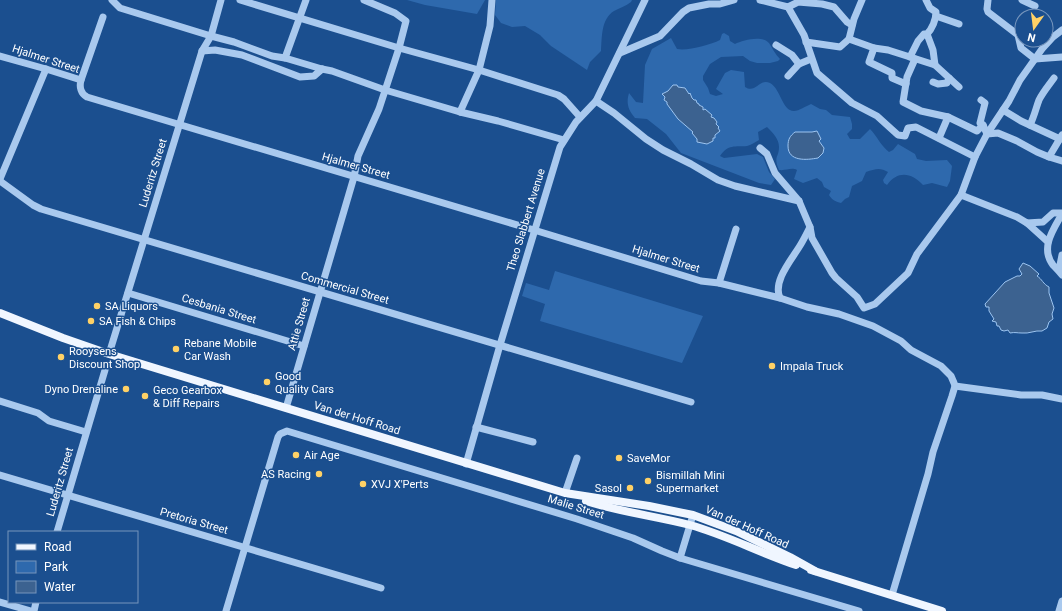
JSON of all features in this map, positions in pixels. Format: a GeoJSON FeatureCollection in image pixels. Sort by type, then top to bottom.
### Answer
{"type":"FeatureCollection","features":[{"type":"Feature","properties":{"kind":"main road","name":"Van der Hoff Road"},"geometry":{"type":"LineString","coordinates":[[0,313],[63,338],[109,354],[466,464],[569,494],[649,506],[693,515],[736,531],[815,571]]}},
{"type":"Feature","properties":{"kind":"main road","name":"Van der Hoff Road"},"geometry":{"type":"LineString","coordinates":[[569,494],[582,500],[613,509],[690,525],[714,533],[772,557],[942,611]]}},
{"type":"Feature","properties":{"kind":"street"},"geometry":{"type":"LineString","coordinates":[[112,0],[120,8],[234,42],[272,56],[285,58],[332,71],[385,90],[564,140]]}},
{"type":"Feature","properties":{"kind":"street","name":"Luderitz Street"},"geometry":{"type":"LineString","coordinates":[[109,354],[202,52],[210,36],[221,0]]}},
{"type":"Feature","properties":{"kind":"street"},"geometry":{"type":"LineString","coordinates":[[240,0],[399,48],[479,70],[558,95],[564,99],[580,117]]}},
{"type":"Feature","properties":{"kind":"street"},"geometry":{"type":"LineString","coordinates":[[285,58],[306,0]]}},
{"type":"Feature","properties":{"kind":"street","name":"Attie Street"},"geometry":{"type":"LineString","coordinates":[[286,408],[354,177],[358,156],[375,118],[385,90],[406,21],[395,13],[364,0]]}},
{"type":"Feature","properties":{"kind":"street"},"geometry":{"type":"LineString","coordinates":[[460,112],[479,70],[490,26],[492,0]]}},
{"type":"Feature","properties":{"kind":"street","name":"Theo Slabbert Avenue"},"geometry":{"type":"LineString","coordinates":[[466,464],[534,230],[560,147],[580,117],[596,101],[645,0]]}},
{"type":"Feature","properties":{"kind":"street"},"geometry":{"type":"LineString","coordinates":[[620,53],[660,36],[683,12],[689,8],[709,4],[720,4],[730,0]]}},
{"type":"Feature","properties":{"kind":"street"},"geometry":{"type":"LineString","coordinates":[[760,0],[788,7],[798,2],[823,2],[835,8],[847,22],[852,25]]}},
{"type":"Feature","properties":{"kind":"street"},"geometry":{"type":"LineString","coordinates":[[806,42],[839,48],[848,39],[862,0]]}},
{"type":"Feature","properties":{"kind":"street"},"geometry":{"type":"LineString","coordinates":[[926,0],[930,8],[936,12],[936,16],[930,31],[927,34],[924,34],[918,41],[907,77],[903,102],[921,111],[948,117],[977,131],[983,125]]}},
{"type":"Feature","properties":{"kind":"street"},"geometry":{"type":"LineString","coordinates":[[988,0],[988,12],[1018,35],[1021,48],[1035,59],[1062,57]]}},
{"type":"Feature","properties":{"kind":"street"},"geometry":{"type":"LineString","coordinates":[[1022,0],[1035,6]]}},
{"type":"Feature","properties":{"kind":"street"},"geometry":{"type":"LineString","coordinates":[[788,7],[804,35],[817,73],[852,103],[876,116],[898,134],[905,136],[908,128],[916,127],[975,156]]}},
{"type":"Feature","properties":{"kind":"street"},"geometry":{"type":"LineString","coordinates":[[936,16],[959,24]]}},
{"type":"Feature","properties":{"kind":"street"},"geometry":{"type":"LineString","coordinates":[[81,80],[102,17]]}},
{"type":"Feature","properties":{"kind":"street"},"geometry":{"type":"LineString","coordinates":[[760,148],[767,154],[775,173],[799,201],[810,227],[812,238],[832,273],[857,297],[864,308],[875,304],[908,274],[917,254],[960,195],[975,156],[987,134],[1009,101],[1020,80],[1048,42],[1062,30]]}},
{"type":"Feature","properties":{"kind":"street"},"geometry":{"type":"LineString","coordinates":[[927,34],[933,50],[935,65]]}},
{"type":"Feature","properties":{"kind":"street"},"geometry":{"type":"LineString","coordinates":[[848,39],[935,65],[960,87]]}},
{"type":"Feature","properties":{"kind":"street"},"geometry":{"type":"LineString","coordinates":[[776,44],[792,55],[799,64]]}},
{"type":"Feature","properties":{"kind":"street"},"geometry":{"type":"LineString","coordinates":[[874,48],[870,63],[892,73],[892,78],[906,84]]}},
{"type":"Feature","properties":{"kind":"street"},"geometry":{"type":"LineString","coordinates":[[202,52],[215,50],[242,55],[256,62],[300,77],[314,76],[322,69]]}},
{"type":"Feature","properties":{"kind":"street","name":"Hjalmer Street"},"geometry":{"type":"LineString","coordinates":[[0,56],[81,80],[80,86],[82,93],[87,97],[701,281],[719,282],[780,298],[807,307],[839,314],[873,326],[901,341],[911,350],[941,366],[951,376],[954,386]]}},
{"type":"Feature","properties":{"kind":"street"},"geometry":{"type":"LineString","coordinates":[[256,62],[272,56]]}},
{"type":"Feature","properties":{"kind":"street"},"geometry":{"type":"LineString","coordinates":[[788,76],[799,64],[811,59]]}},
{"type":"Feature","properties":{"kind":"street"},"geometry":{"type":"LineString","coordinates":[[0,180],[46,69]]}},
{"type":"Feature","properties":{"kind":"street"},"geometry":{"type":"LineString","coordinates":[[933,82],[938,84],[947,83],[950,78]]}},
{"type":"Feature","properties":{"kind":"street"},"geometry":{"type":"LineString","coordinates":[[1030,125],[1042,93],[1054,78]]}},
{"type":"Feature","properties":{"kind":"street"},"geometry":{"type":"LineString","coordinates":[[981,100],[985,103],[980,123],[983,125],[987,134]]}},
{"type":"Feature","properties":{"kind":"street"},"geometry":{"type":"LineString","coordinates":[[596,101],[652,142],[718,180],[735,186],[799,201]]}},
{"type":"Feature","properties":{"kind":"street"},"geometry":{"type":"LineString","coordinates":[[1003,110],[1030,125],[1061,137]]}},
{"type":"Feature","properties":{"kind":"street"},"geometry":{"type":"LineString","coordinates":[[939,138],[948,117]]}},
{"type":"Feature","properties":{"kind":"street"},"geometry":{"type":"LineString","coordinates":[[987,134],[998,133],[1037,152],[1062,161]]}},
{"type":"Feature","properties":{"kind":"street"},"geometry":{"type":"LineString","coordinates":[[1061,137],[1060,146],[1062,148]]}},
{"type":"Feature","properties":{"kind":"street"},"geometry":{"type":"LineString","coordinates":[[1049,156],[1061,137]]}},
{"type":"Feature","properties":{"kind":"street","name":"Commercial Street"},"geometry":{"type":"LineString","coordinates":[[0,180],[33,205],[41,209],[691,402]]}},
{"type":"Feature","properties":{"kind":"street"},"geometry":{"type":"LineString","coordinates":[[960,195],[998,211],[1017,217],[1027,223],[1048,242]]}},
{"type":"Feature","properties":{"kind":"street"},"geometry":{"type":"LineString","coordinates":[[1027,223],[1043,222],[1053,213],[1062,213],[1048,242],[1047,252],[1053,265],[1060,272]]}},
{"type":"Feature","properties":{"kind":"street"},"geometry":{"type":"LineString","coordinates":[[780,298],[779,286],[783,274],[810,227]]}},
{"type":"Feature","properties":{"kind":"street"},"geometry":{"type":"LineString","coordinates":[[719,282],[736,229]]}},
{"type":"Feature","properties":{"kind":"street"},"geometry":{"type":"LineString","coordinates":[[1060,272],[1062,255]]}},
{"type":"Feature","properties":{"kind":"street","name":"Cesbania Street"},"geometry":{"type":"LineString","coordinates":[[128,293],[304,346]]}},
{"type":"Feature","properties":{"kind":"street","name":"Luderitz Street"},"geometry":{"type":"LineString","coordinates":[[57,531],[105,370]]}},
{"type":"Feature","properties":{"kind":"street"},"geometry":{"type":"LineString","coordinates":[[892,595],[928,474],[933,452],[954,386],[1021,395],[1042,395],[1062,400]]}},
{"type":"Feature","properties":{"kind":"street"},"geometry":{"type":"LineString","coordinates":[[0,401],[38,413],[49,421],[86,432]]}},
{"type":"Feature","properties":{"kind":"street"},"geometry":{"type":"LineString","coordinates":[[476,427],[533,442]]}},
{"type":"Feature","properties":{"kind":"street","name":"Malie Street"},"geometry":{"type":"LineString","coordinates":[[244,548],[278,437],[283,432],[291,432],[577,519],[633,538],[680,558],[859,611]]}},
{"type":"Feature","properties":{"kind":"street"},"geometry":{"type":"LineString","coordinates":[[569,494],[577,458]]}},
{"type":"Feature","properties":{"kind":"street","name":"Pretoria Street"},"geometry":{"type":"LineString","coordinates":[[0,475],[381,588]]}},
{"type":"Feature","properties":{"kind":"street"},"geometry":{"type":"LineString","coordinates":[[680,558],[693,515]]}},
{"type":"Feature","properties":{"kind":"street"},"geometry":{"type":"LineString","coordinates":[[226,611],[244,548]]}},
{"type":"Feature","properties":{"kind":"street"},"geometry":{"type":"LineString","coordinates":[[1059,611],[1062,601]]}},
{"type":"Feature","properties":{"kind":"street"},"geometry":{"type":"LineString","coordinates":[[0,602],[32,611]]}},
{"type":"Feature","properties":{"kind":"green space"},"geometry":{"type":"Polygon","coordinates":[[[407,0],[485,0],[477,14],[425,5],[407,0]]]}},
{"type":"Feature","properties":{"kind":"green space"},"geometry":{"type":"Polygon","coordinates":[[[496,0],[632,0],[610,14],[604,23],[601,51],[590,62],[587,70],[551,46],[540,35],[525,26],[512,27],[501,23],[495,15],[496,0]]]}},
{"type":"Feature","properties":{"kind":"green space"},"geometry":{"type":"Polygon","coordinates":[[[724,33],[729,36],[730,41],[735,44],[752,39],[762,39],[769,43],[780,59],[770,63],[757,63],[750,61],[743,56],[721,57],[710,64],[703,76],[703,80],[710,94],[716,96],[723,94],[716,89],[725,73],[731,70],[744,72],[745,87],[752,89],[763,82],[770,83],[777,90],[784,104],[790,110],[798,110],[811,104],[820,109],[826,110],[832,115],[850,117],[852,129],[847,134],[850,139],[860,139],[870,129],[889,152],[898,144],[915,154],[917,159],[926,161],[947,160],[952,166],[950,181],[947,187],[932,183],[923,185],[914,178],[905,175],[896,177],[887,185],[883,180],[888,172],[882,169],[877,169],[866,172],[862,181],[852,186],[849,197],[841,203],[837,202],[829,195],[831,191],[824,187],[822,182],[817,178],[803,183],[794,179],[797,170],[779,170],[776,159],[779,151],[778,141],[767,127],[758,132],[759,140],[747,146],[735,146],[729,148],[720,156],[724,158],[757,154],[763,157],[769,172],[775,179],[771,185],[759,183],[681,153],[666,134],[647,119],[635,118],[628,106],[629,93],[636,102],[643,103],[645,65],[652,49],[671,38],[677,49],[699,47],[720,40],[722,34],[724,33]]]}},
{"type":"Feature","properties":{"kind":"green space"},"geometry":{"type":"Polygon","coordinates":[[[555,271],[703,316],[682,363],[540,321],[545,304],[522,296],[526,283],[549,290],[555,271]]]}},
{"type":"Feature","properties":{"kind":"water"},"geometry":{"type":"Polygon","coordinates":[[[673,85],[685,88],[689,94],[690,93],[692,98],[703,107],[703,110],[705,109],[712,115],[711,117],[717,122],[716,124],[720,131],[715,135],[713,141],[707,144],[697,142],[697,139],[692,133],[693,132],[678,119],[667,102],[664,100],[665,97],[662,94],[668,91],[673,85]]]}},
{"type":"Feature","properties":{"kind":"water"},"geometry":{"type":"Polygon","coordinates":[[[817,131],[821,139],[819,141],[824,148],[823,153],[818,158],[799,159],[791,155],[788,144],[793,133],[817,131]]]}},
{"type":"Feature","properties":{"kind":"water"},"geometry":{"type":"Polygon","coordinates":[[[1023,263],[1030,266],[1039,274],[1037,276],[1049,287],[1049,293],[1054,308],[1052,314],[1053,319],[1049,322],[1047,328],[1042,331],[1010,333],[1008,330],[1001,330],[999,326],[997,326],[996,322],[992,321],[994,319],[989,311],[989,307],[986,307],[985,304],[1005,282],[1022,274],[1019,269],[1023,263]]]}},
{"type":"Feature","properties":{"kind":"place","name":"SA Liquors"},"geometry":{"type":"Point","coordinates":[97,306]}},
{"type":"Feature","properties":{"kind":"place","name":"SA Fish & Chips"},"geometry":{"type":"Point","coordinates":[91,321]}},
{"type":"Feature","properties":{"kind":"place","name":"Rebane Mobile Car Wash"},"geometry":{"type":"Point","coordinates":[176,349]}},
{"type":"Feature","properties":{"kind":"place","name":"Rooysens Discount Shop"},"geometry":{"type":"Point","coordinates":[61,357]}},
{"type":"Feature","properties":{"kind":"place","name":"Impala Truck"},"geometry":{"type":"Point","coordinates":[772,366]}},
{"type":"Feature","properties":{"kind":"place","name":"Good Quality Cars"},"geometry":{"type":"Point","coordinates":[267,382]}},
{"type":"Feature","properties":{"kind":"place","name":"Dyno Drenaline"},"geometry":{"type":"Point","coordinates":[126,389]}},
{"type":"Feature","properties":{"kind":"place","name":"Geco Gearbox & Diff Repairs"},"geometry":{"type":"Point","coordinates":[145,396]}},
{"type":"Feature","properties":{"kind":"place","name":"Air Age"},"geometry":{"type":"Point","coordinates":[296,455]}},
{"type":"Feature","properties":{"kind":"place","name":"SaveMor"},"geometry":{"type":"Point","coordinates":[619,458]}},
{"type":"Feature","properties":{"kind":"place","name":"AS Racing"},"geometry":{"type":"Point","coordinates":[319,474]}},
{"type":"Feature","properties":{"kind":"place","name":"Bismillah Mini Supermarket"},"geometry":{"type":"Point","coordinates":[648,481]}},
{"type":"Feature","properties":{"kind":"place","name":"XVJ X'Perts"},"geometry":{"type":"Point","coordinates":[363,484]}},
{"type":"Feature","properties":{"kind":"place","name":"Sasol"},"geometry":{"type":"Point","coordinates":[630,488]}}]}
